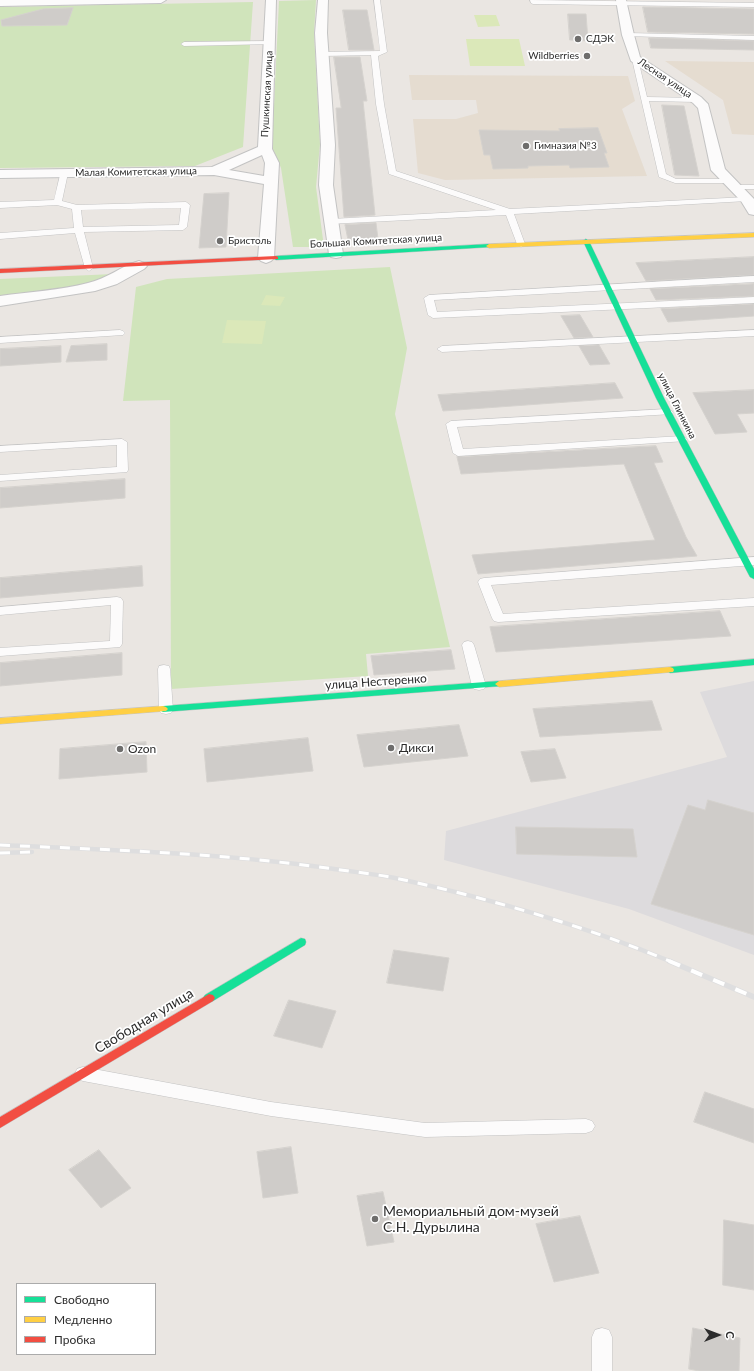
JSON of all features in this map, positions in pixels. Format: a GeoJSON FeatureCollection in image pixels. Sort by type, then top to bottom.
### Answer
{"type":"FeatureCollection","features":[{"type":"Feature","properties":{"kind":"street"},"geometry":{"type":"LineString","coordinates":[[0,3],[161,0]]}},
{"type":"Feature","properties":{"kind":"street","name":"Пушкинская улица"},"geometry":{"type":"LineString","coordinates":[[266,258],[272,163],[265,149],[271,0]]}},
{"type":"Feature","properties":{"kind":"street"},"geometry":{"type":"LineString","coordinates":[[323,0],[321,33],[328,145],[326,185],[336,254]]}},
{"type":"Feature","properties":{"kind":"street","name":"Лесная улица"},"geometry":{"type":"LineString","coordinates":[[622,1],[628,35],[635,59],[697,100],[704,107],[718,170],[747,199],[754,211]]}},
{"type":"Feature","properties":{"kind":"street"},"geometry":{"type":"LineString","coordinates":[[214,171],[265,149]]}},
{"type":"Feature","properties":{"kind":"street","name":"Малая Комитетская улица"},"geometry":{"type":"LineString","coordinates":[[0,174],[214,171],[271,181]]}},
{"type":"Feature","properties":{"kind":"street","name":"Большая Комитетская улица"},"geometry":{"type":"LineString","coordinates":[[0,271],[140,266],[521,244],[754,235]]}},
{"type":"Feature","properties":{"kind":"street","name":"улица Глинкина"},"geometry":{"type":"LineString","coordinates":[[586,241],[632,340],[682,439],[750,562],[754,577]]}},
{"type":"Feature","properties":{"kind":"street"},"geometry":{"type":"LineString","coordinates":[[0,301],[90,288],[112,281],[140,266]]}},
{"type":"Feature","properties":{"kind":"street","name":"улица Нестеренко"},"geometry":{"type":"LineString","coordinates":[[0,721],[166,710],[622,675],[754,662]]}},
{"type":"Feature","properties":{"kind":"street","name":"Свободная улица"},"geometry":{"type":"LineString","coordinates":[[0,1123],[302,942]]}},
{"type":"Feature","properties":{"kind":"lane"},"geometry":{"type":"LineString","coordinates":[[377,0],[384,52],[374,55],[380,104],[392,172],[509,212]]}},
{"type":"Feature","properties":{"kind":"lane"},"geometry":{"type":"LineString","coordinates":[[533,0],[533,2],[622,1],[754,5]]}},
{"type":"Feature","properties":{"kind":"lane"},"geometry":{"type":"LineString","coordinates":[[628,35],[754,38]]}},
{"type":"Feature","properties":{"kind":"lane"},"geometry":{"type":"LineString","coordinates":[[184,44],[270,43]]}},
{"type":"Feature","properties":{"kind":"lane"},"geometry":{"type":"LineString","coordinates":[[322,54],[381,53]]}},
{"type":"Feature","properties":{"kind":"lane"},"geometry":{"type":"LineString","coordinates":[[635,59],[662,175],[675,180],[754,187]]}},
{"type":"Feature","properties":{"kind":"lane"},"geometry":{"type":"LineString","coordinates":[[644,99],[697,100]]}},
{"type":"Feature","properties":{"kind":"lane"},"geometry":{"type":"LineString","coordinates":[[58,202],[64,173]]}},
{"type":"Feature","properties":{"kind":"lane"},"geometry":{"type":"LineString","coordinates":[[331,222],[747,199]]}},
{"type":"Feature","properties":{"kind":"lane"},"geometry":{"type":"LineString","coordinates":[[0,205],[58,202],[76,208],[186,205],[183,227],[79,230],[0,236]]}},
{"type":"Feature","properties":{"kind":"lane"},"geometry":{"type":"LineString","coordinates":[[76,208],[79,230],[89,268]]}},
{"type":"Feature","properties":{"kind":"lane"},"geometry":{"type":"LineString","coordinates":[[509,212],[521,244]]}},
{"type":"Feature","properties":{"kind":"lane"},"geometry":{"type":"LineString","coordinates":[[754,279],[429,298],[433,315],[754,300]]}},
{"type":"Feature","properties":{"kind":"lane"},"geometry":{"type":"LineString","coordinates":[[0,340],[120,333]]}},
{"type":"Feature","properties":{"kind":"lane"},"geometry":{"type":"LineString","coordinates":[[442,349],[754,333]]}},
{"type":"Feature","properties":{"kind":"lane"},"geometry":{"type":"LineString","coordinates":[[668,412],[451,424],[458,453],[682,439]]}},
{"type":"Feature","properties":{"kind":"lane"},"geometry":{"type":"LineString","coordinates":[[0,449],[122,442],[123,470],[0,478]]}},
{"type":"Feature","properties":{"kind":"lane"},"geometry":{"type":"LineString","coordinates":[[750,562],[484,582],[498,618],[754,602]]}},
{"type":"Feature","properties":{"kind":"lane"},"geometry":{"type":"LineString","coordinates":[[0,611],[117,601],[116,644],[0,652]]}},
{"type":"Feature","properties":{"kind":"lane"},"geometry":{"type":"LineString","coordinates":[[468,645],[479,686]]}},
{"type":"Feature","properties":{"kind":"lane"},"geometry":{"type":"LineString","coordinates":[[164,669],[166,710]]}},
{"type":"Feature","properties":{"kind":"lane"},"geometry":{"type":"LineString","coordinates":[[84,1074],[270,1109],[425,1130],[586,1126]]}},
{"type":"Feature","properties":{"kind":"lane"},"geometry":{"type":"LineString","coordinates":[[602,1337],[602,1371]]}},
{"type":"Feature","properties":{"kind":"shaded area"},"geometry":{"type":"Polygon","coordinates":[[[665,61],[754,62],[754,135],[732,134],[723,100],[665,61]]]}},
{"type":"Feature","properties":{"kind":"shaded area","name":"Гимназия №3"},"geometry":{"type":"Polygon","coordinates":[[[409,75],[628,76],[635,101],[622,109],[647,176],[445,180],[418,173],[413,119],[456,119],[478,113],[476,100],[412,100],[409,75]]]}},
{"type":"Feature","properties":{"kind":"shaded area"},"geometry":{"type":"Polygon","coordinates":[[[754,681],[754,955],[629,909],[444,860],[446,831],[727,757],[700,692],[754,681]]]}},
{"type":"Feature","properties":{"kind":"green space"},"geometry":{"type":"Polygon","coordinates":[[[316,0],[314,33],[320,144],[316,187],[324,247],[293,247],[281,168],[272,147],[279,1],[316,0]]]}},
{"type":"Feature","properties":{"kind":"green space"},"geometry":{"type":"Polygon","coordinates":[[[253,2],[243,147],[195,166],[0,168],[0,7],[253,2]]]}},
{"type":"Feature","properties":{"kind":"green space"},"geometry":{"type":"Polygon","coordinates":[[[474,15],[496,15],[500,26],[478,27],[474,15]]]}},
{"type":"Feature","properties":{"kind":"green space"},"geometry":{"type":"Polygon","coordinates":[[[466,39],[519,39],[525,66],[470,66],[466,39]]]}},
{"type":"Feature","properties":{"kind":"green space"},"geometry":{"type":"Polygon","coordinates":[[[390,267],[407,348],[395,414],[450,647],[366,654],[368,676],[171,689],[170,400],[123,401],[136,287],[167,279],[390,267]]]}},
{"type":"Feature","properties":{"kind":"green space"},"geometry":{"type":"Polygon","coordinates":[[[114,274],[87,283],[72,286],[0,296],[0,279],[114,274]]]}},
{"type":"Feature","properties":{"kind":"green space"},"geometry":{"type":"Polygon","coordinates":[[[266,295],[285,297],[280,306],[261,305],[266,295]]]}},
{"type":"Feature","properties":{"kind":"green space"},"geometry":{"type":"Polygon","coordinates":[[[227,320],[266,321],[262,344],[222,343],[227,320]]]}},
{"type":"Feature","properties":{"kind":"building"},"geometry":{"type":"Polygon","coordinates":[[[643,7],[754,9],[754,34],[648,32],[643,7]]]}},
{"type":"Feature","properties":{"kind":"building"},"geometry":{"type":"Polygon","coordinates":[[[73,8],[67,25],[2,26],[1,20],[43,9],[73,8]]]}},
{"type":"Feature","properties":{"kind":"building"},"geometry":{"type":"Polygon","coordinates":[[[343,10],[367,10],[374,50],[349,50],[343,10]]]}},
{"type":"Feature","properties":{"kind":"building"},"geometry":{"type":"Polygon","coordinates":[[[568,14],[586,14],[588,41],[570,40],[568,14]]]}},
{"type":"Feature","properties":{"kind":"building"},"geometry":{"type":"Polygon","coordinates":[[[649,38],[754,41],[754,50],[651,48],[649,38]]]}},
{"type":"Feature","properties":{"kind":"building"},"geometry":{"type":"Polygon","coordinates":[[[334,57],[360,57],[367,101],[363,101],[375,215],[344,217],[336,108],[341,108],[334,57]]]}},
{"type":"Feature","properties":{"kind":"building"},"geometry":{"type":"Polygon","coordinates":[[[662,105],[684,106],[699,176],[675,175],[662,105]]]}},
{"type":"Feature","properties":{"kind":"building"},"geometry":{"type":"Polygon","coordinates":[[[598,128],[607,153],[604,153],[609,167],[570,168],[569,165],[493,169],[490,155],[484,155],[479,130],[560,131],[559,129],[598,128]]]}},
{"type":"Feature","properties":{"kind":"building"},"geometry":{"type":"Polygon","coordinates":[[[229,193],[226,247],[199,248],[204,194],[229,193]]]}},
{"type":"Feature","properties":{"kind":"building"},"geometry":{"type":"Polygon","coordinates":[[[376,223],[378,239],[348,240],[345,225],[376,223]]]}},
{"type":"Feature","properties":{"kind":"building"},"geometry":{"type":"Polygon","coordinates":[[[754,257],[754,275],[646,281],[636,263],[754,257]]]}},
{"type":"Feature","properties":{"kind":"building"},"geometry":{"type":"Polygon","coordinates":[[[754,284],[754,296],[656,300],[650,289],[754,284]]]}},
{"type":"Feature","properties":{"kind":"building"},"geometry":{"type":"Polygon","coordinates":[[[754,304],[754,316],[668,322],[661,309],[754,304]]]}},
{"type":"Feature","properties":{"kind":"building"},"geometry":{"type":"Polygon","coordinates":[[[580,315],[593,337],[574,338],[561,316],[580,315]]]}},
{"type":"Feature","properties":{"kind":"building"},"geometry":{"type":"Polygon","coordinates":[[[107,344],[107,360],[66,362],[71,346],[107,344]]]}},
{"type":"Feature","properties":{"kind":"building"},"geometry":{"type":"Polygon","coordinates":[[[599,345],[610,364],[590,365],[579,346],[599,345]]]}},
{"type":"Feature","properties":{"kind":"building"},"geometry":{"type":"Polygon","coordinates":[[[61,346],[61,362],[0,366],[0,349],[61,346]]]}},
{"type":"Feature","properties":{"kind":"building"},"geometry":{"type":"Polygon","coordinates":[[[615,383],[623,398],[443,411],[438,395],[615,383]]]}},
{"type":"Feature","properties":{"kind":"building"},"geometry":{"type":"Polygon","coordinates":[[[754,390],[754,413],[737,414],[747,432],[715,434],[693,393],[754,390]]]}},
{"type":"Feature","properties":{"kind":"building"},"geometry":{"type":"Polygon","coordinates":[[[656,446],[663,462],[654,463],[686,537],[697,556],[478,574],[472,555],[655,540],[624,464],[461,474],[457,457],[656,446]]]}},
{"type":"Feature","properties":{"kind":"building"},"geometry":{"type":"Polygon","coordinates":[[[125,479],[125,498],[0,508],[0,488],[125,479]]]}},
{"type":"Feature","properties":{"kind":"building"},"geometry":{"type":"Polygon","coordinates":[[[142,566],[143,586],[0,598],[0,578],[142,566]]]}},
{"type":"Feature","properties":{"kind":"building"},"geometry":{"type":"Polygon","coordinates":[[[720,611],[731,636],[496,652],[490,627],[720,611]]]}},
{"type":"Feature","properties":{"kind":"building"},"geometry":{"type":"Polygon","coordinates":[[[451,650],[455,669],[374,675],[371,656],[451,650]]]}},
{"type":"Feature","properties":{"kind":"building"},"geometry":{"type":"Polygon","coordinates":[[[122,653],[122,675],[0,686],[0,663],[122,653]]]}},
{"type":"Feature","properties":{"kind":"building"},"geometry":{"type":"Polygon","coordinates":[[[652,701],[662,730],[540,737],[533,709],[652,701]]]}},
{"type":"Feature","properties":{"kind":"building"},"geometry":{"type":"Polygon","coordinates":[[[459,725],[468,756],[364,767],[357,735],[459,725]]]}},
{"type":"Feature","properties":{"kind":"building"},"geometry":{"type":"Polygon","coordinates":[[[308,738],[313,771],[207,782],[204,749],[308,738]]]}},
{"type":"Feature","properties":{"kind":"building"},"geometry":{"type":"Polygon","coordinates":[[[146,742],[147,772],[59,779],[60,749],[146,742]]]}},
{"type":"Feature","properties":{"kind":"building"},"geometry":{"type":"Polygon","coordinates":[[[555,749],[566,778],[531,782],[521,752],[555,749]]]}},
{"type":"Feature","properties":{"kind":"building"},"geometry":{"type":"Polygon","coordinates":[[[708,800],[754,813],[754,935],[651,904],[688,805],[705,810],[708,800]]]}},
{"type":"Feature","properties":{"kind":"building"},"geometry":{"type":"Polygon","coordinates":[[[516,827],[633,829],[637,857],[517,854],[516,827]]]}},
{"type":"Feature","properties":{"kind":"building"},"geometry":{"type":"Polygon","coordinates":[[[394,950],[449,958],[443,991],[387,983],[394,950]]]}},
{"type":"Feature","properties":{"kind":"building"},"geometry":{"type":"Polygon","coordinates":[[[289,1000],[336,1011],[322,1048],[274,1036],[289,1000]]]}},
{"type":"Feature","properties":{"kind":"building"},"geometry":{"type":"Polygon","coordinates":[[[705,1092],[754,1109],[754,1143],[694,1122],[705,1092]]]}},
{"type":"Feature","properties":{"kind":"building"},"geometry":{"type":"Polygon","coordinates":[[[291,1147],[298,1193],[263,1198],[257,1152],[291,1147]]]}},
{"type":"Feature","properties":{"kind":"building"},"geometry":{"type":"Polygon","coordinates":[[[99,1150],[131,1188],[101,1208],[69,1170],[99,1150]]]}},
{"type":"Feature","properties":{"kind":"building","name":"Мемориальный дом-музей С.Н. Дурылина"},"geometry":{"type":"Polygon","coordinates":[[[383,1192],[394,1242],[367,1246],[357,1196],[383,1192]]]}},
{"type":"Feature","properties":{"kind":"building"},"geometry":{"type":"Polygon","coordinates":[[[580,1216],[599,1273],[554,1282],[536,1224],[580,1216]]]}},
{"type":"Feature","properties":{"kind":"building"},"geometry":{"type":"Polygon","coordinates":[[[724,1220],[754,1225],[754,1290],[723,1285],[724,1220]]]}},
{"type":"Feature","properties":{"kind":"building"},"geometry":{"type":"Polygon","coordinates":[[[693,1328],[740,1338],[739,1371],[699,1371],[689,1369],[693,1328]]]}},
{"type":"Feature","properties":{"kind":"railway"},"geometry":{"type":"LineString","coordinates":[[0,845],[251,859],[387,877],[465,894],[536,914],[605,936],[672,962]]}},
{"type":"Feature","properties":{"kind":"railway"},"geometry":{"type":"LineString","coordinates":[[0,853],[32,852]]}},
{"type":"Feature","properties":{"kind":"railway"},"geometry":{"type":"LineString","coordinates":[[669,961],[754,997]]}},
{"type":"Feature","properties":{"kind":"traffic: fast"},"geometry":{"type":"LineString","coordinates":[[586,241],[660,398],[754,577]]}},
{"type":"Feature","properties":{"kind":"traffic: fast"},"geometry":{"type":"LineString","coordinates":[[276,258],[489,246]]}},
{"type":"Feature","properties":{"kind":"traffic: fast"},"geometry":{"type":"LineString","coordinates":[[670,670],[754,662]]}},
{"type":"Feature","properties":{"kind":"traffic: fast"},"geometry":{"type":"LineString","coordinates":[[163,709],[499,684]]}},
{"type":"Feature","properties":{"kind":"traffic: fast"},"geometry":{"type":"LineString","coordinates":[[209,998],[301,942]]}},
{"type":"Feature","properties":{"kind":"traffic: slow"},"geometry":{"type":"LineString","coordinates":[[489,246],[754,235]]}},
{"type":"Feature","properties":{"kind":"traffic: slow"},"geometry":{"type":"LineString","coordinates":[[499,684],[670,670]]}},
{"type":"Feature","properties":{"kind":"traffic: slow"},"geometry":{"type":"LineString","coordinates":[[0,721],[163,709]]}},
{"type":"Feature","properties":{"kind":"traffic: jam"},"geometry":{"type":"LineString","coordinates":[[0,271],[276,258]]}},
{"type":"Feature","properties":{"kind":"traffic: jam"},"geometry":{"type":"LineString","coordinates":[[0,1123],[209,998]]}},
{"type":"Feature","properties":{"kind":"place","name":"СДЭК"},"geometry":{"type":"Point","coordinates":[578,39]}},
{"type":"Feature","properties":{"kind":"place","name":"Wildberries"},"geometry":{"type":"Point","coordinates":[587,56]}},
{"type":"Feature","properties":{"kind":"place","name":"Гимназия №3"},"geometry":{"type":"Point","coordinates":[526,146]}},
{"type":"Feature","properties":{"kind":"place","name":"Бристоль"},"geometry":{"type":"Point","coordinates":[220,241]}},
{"type":"Feature","properties":{"kind":"place","name":"Дикси"},"geometry":{"type":"Point","coordinates":[391,748]}},
{"type":"Feature","properties":{"kind":"place","name":"Ozon"},"geometry":{"type":"Point","coordinates":[120,749]}},
{"type":"Feature","properties":{"kind":"place","name":"Мемориальный дом-музей С.Н. Дурылина"},"geometry":{"type":"Point","coordinates":[375,1219]}}]}
